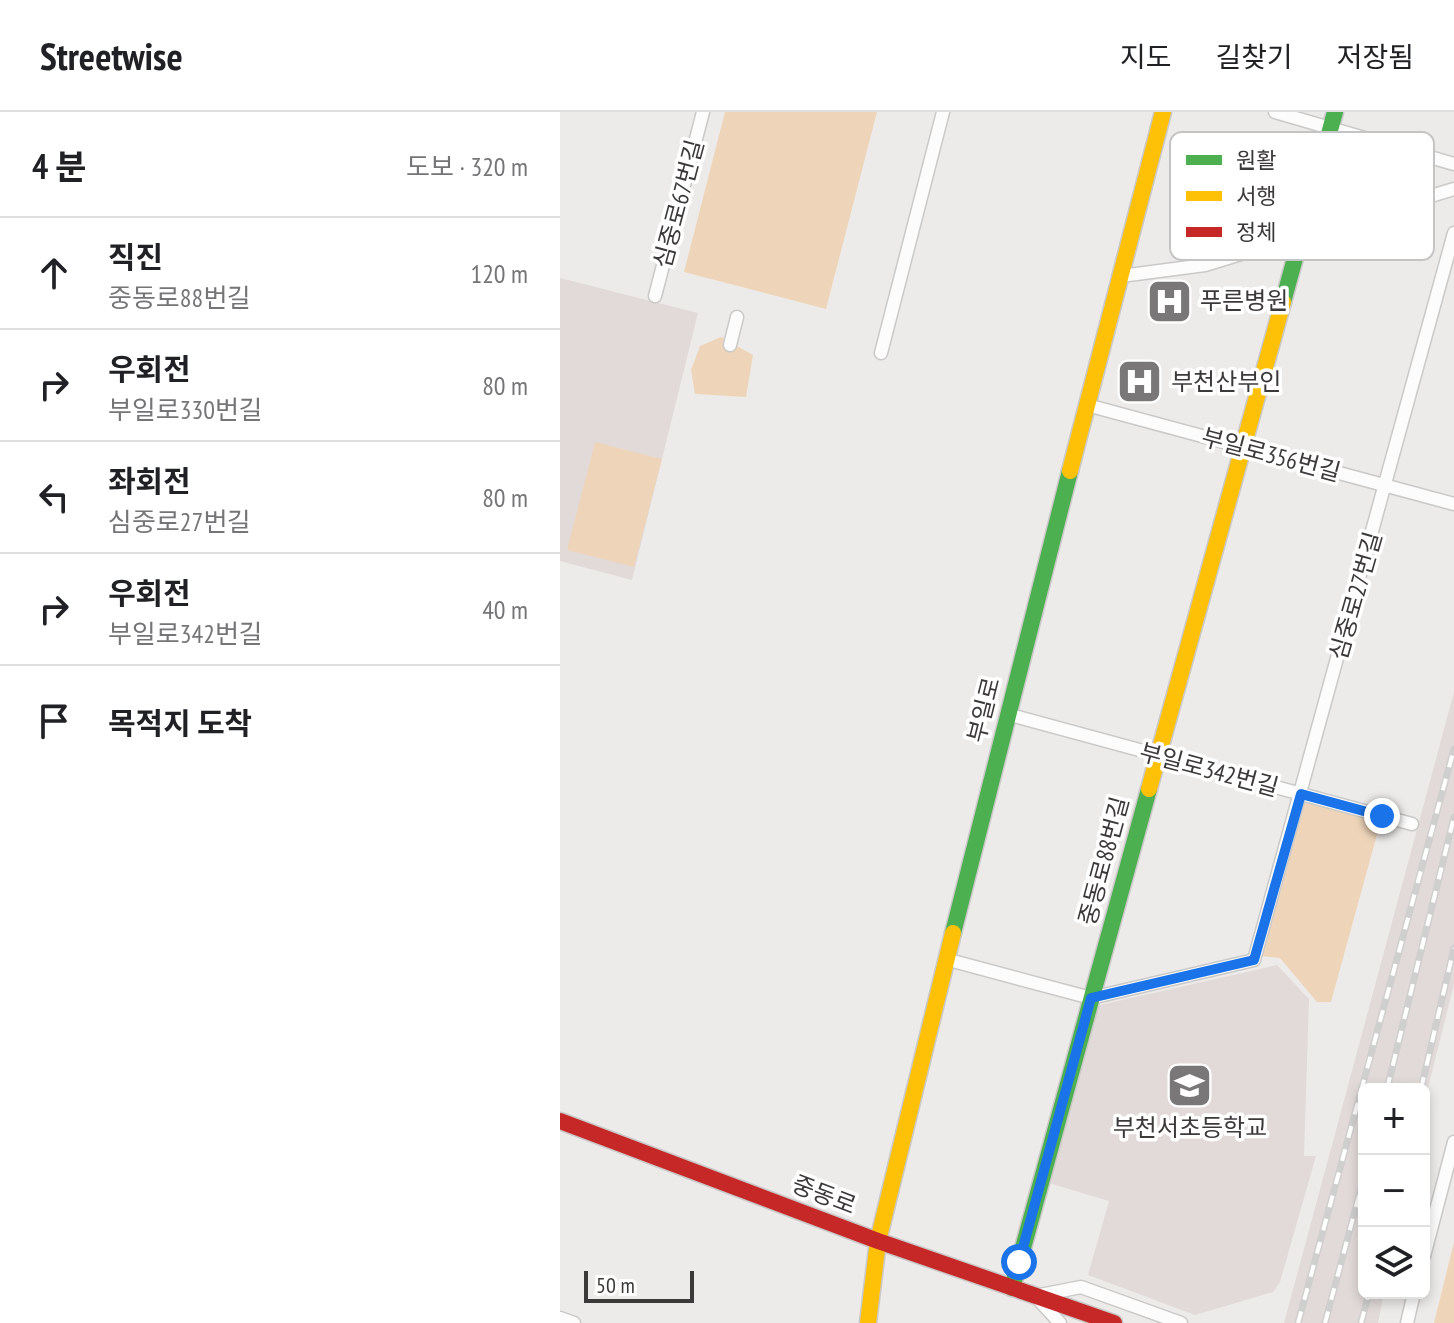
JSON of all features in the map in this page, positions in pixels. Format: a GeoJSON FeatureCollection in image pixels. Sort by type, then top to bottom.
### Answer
{"type":"FeatureCollection","features":[{"type":"Feature","properties":{"kind":"street","name":"심중로67번길"},"geometry":{"type":"LineString","coordinates":[[655,296],[703,112]]}},
{"type":"Feature","properties":{"kind":"street"},"geometry":{"type":"LineString","coordinates":[[881,353],[943,112]]}},
{"type":"Feature","properties":{"kind":"street","name":"부일로"},"geometry":{"type":"LineString","coordinates":[[868,1323],[878,1241],[1007,714],[1163,112]]}},
{"type":"Feature","properties":{"kind":"street"},"geometry":{"type":"LineString","coordinates":[[1275,112],[1333,120],[1366,132]]}},
{"type":"Feature","properties":{"kind":"street"},"geometry":{"type":"LineString","coordinates":[[1434,157],[1454,164]]}},
{"type":"Feature","properties":{"kind":"street"},"geometry":{"type":"LineString","coordinates":[[1434,195],[1454,189]]}},
{"type":"Feature","properties":{"kind":"street","name":"심중로27번길"},"geometry":{"type":"LineString","coordinates":[[1091,998],[1255,958],[1454,233]]}},
{"type":"Feature","properties":{"kind":"street"},"geometry":{"type":"LineString","coordinates":[[1121,276],[1205,265],[1221,260]]}},
{"type":"Feature","properties":{"kind":"street","name":"중동로88번길"},"geometry":{"type":"LineString","coordinates":[[1012,1288],[1294,260]]}},
{"type":"Feature","properties":{"kind":"street"},"geometry":{"type":"LineString","coordinates":[[730,345],[737,317]]}},
{"type":"Feature","properties":{"kind":"street","name":"부일로356번길"},"geometry":{"type":"LineString","coordinates":[[1087,405],[1454,504]]}},
{"type":"Feature","properties":{"kind":"street","name":"부일로342번길"},"geometry":{"type":"LineString","coordinates":[[1007,714],[1412,824]]}},
{"type":"Feature","properties":{"kind":"street"},"geometry":{"type":"LineString","coordinates":[[949,960],[1091,998]]}},
{"type":"Feature","properties":{"kind":"street","name":"중동로"},"geometry":{"type":"LineString","coordinates":[[560,1121],[878,1241],[1114,1323]]}},
{"type":"Feature","properties":{"kind":"street"},"geometry":{"type":"LineString","coordinates":[[1430,1233],[1454,1142]]}},
{"type":"Feature","properties":{"kind":"street"},"geometry":{"type":"LineString","coordinates":[[1035,1296],[1081,1287],[1181,1323]]}},
{"type":"Feature","properties":{"kind":"street"},"geometry":{"type":"LineString","coordinates":[[1035,1296],[1060,1323]]}},
{"type":"Feature","properties":{"kind":"street"},"geometry":{"type":"LineString","coordinates":[[1407,1323],[1413,1299]]}},
{"type":"Feature","properties":{"kind":"shaded area"},"geometry":{"type":"Polygon","coordinates":[[[725,112],[877,112],[826,309],[684,272],[725,112]]]}},
{"type":"Feature","properties":{"kind":"shaded area"},"geometry":{"type":"Polygon","coordinates":[[[560,278],[698,313],[632,580],[560,561],[560,278]]]}},
{"type":"Feature","properties":{"kind":"shaded area"},"geometry":{"type":"Polygon","coordinates":[[[721,337],[753,355],[746,397],[695,394],[691,370],[700,346],[721,337]]]}},
{"type":"Feature","properties":{"kind":"shaded area"},"geometry":{"type":"Polygon","coordinates":[[[595,442],[662,459],[634,567],[567,550],[595,442]]]}},
{"type":"Feature","properties":{"kind":"shaded area"},"geometry":{"type":"Polygon","coordinates":[[[1454,692],[1454,984],[1429,1083],[1358,1083],[1358,1299],[1383,1299],[1378,1323],[1284,1323],[1454,692]]]}},
{"type":"Feature","properties":{"kind":"shaded area"},"geometry":{"type":"Polygon","coordinates":[[[1303,798],[1381,820],[1331,1002],[1317,1002],[1280,958],[1260,956],[1303,798]]]}},
{"type":"Feature","properties":{"kind":"shaded area","name":"부천서초등학교"},"geometry":{"type":"Polygon","coordinates":[[[1277,965],[1309,999],[1304,1156],[1316,1156],[1280,1282],[1273,1292],[1195,1315],[1088,1275],[1109,1201],[1049,1183],[1091,1017],[1100,1005],[1277,965]]]}},
{"type":"Feature","properties":{"kind":"shaded area"},"geometry":{"type":"Polygon","coordinates":[[[1454,1242],[1454,1323],[1434,1323],[1454,1242]]]}},
{"type":"Feature","properties":{"kind":"railway"},"geometry":{"type":"LineString","coordinates":[[1298,1323],[1454,749]]}},
{"type":"Feature","properties":{"kind":"railway"},"geometry":{"type":"LineString","coordinates":[[1388,1083],[1454,817]]}},
{"type":"Feature","properties":{"kind":"railway"},"geometry":{"type":"LineString","coordinates":[[1422,1083],[1454,948]]}},
{"type":"Feature","properties":{"kind":"railway"},"geometry":{"type":"LineString","coordinates":[[1325,1323],[1358,1199]]}},
{"type":"Feature","properties":{"kind":"railway"},"geometry":{"type":"LineString","coordinates":[[1361,1323],[1367,1299]]}},
{"type":"Feature","properties":{"kind":"traffic: fast"},"geometry":{"type":"LineString","coordinates":[[1330,132],[1335,112]]}},
{"type":"Feature","properties":{"kind":"traffic: fast"},"geometry":{"type":"LineString","coordinates":[[1283,302],[1294,260]]}},
{"type":"Feature","properties":{"kind":"traffic: fast"},"geometry":{"type":"LineString","coordinates":[[953,933],[1070,471]]}},
{"type":"Feature","properties":{"kind":"traffic: fast"},"geometry":{"type":"LineString","coordinates":[[1012,1288],[1149,789]]}},
{"type":"Feature","properties":{"kind":"traffic: slow"},"geometry":{"type":"LineString","coordinates":[[1070,471],[1163,112]]}},
{"type":"Feature","properties":{"kind":"traffic: slow"},"geometry":{"type":"LineString","coordinates":[[1149,789],[1283,302]]}},
{"type":"Feature","properties":{"kind":"traffic: slow"},"geometry":{"type":"LineString","coordinates":[[868,1323],[878,1241],[953,933]]}},
{"type":"Feature","properties":{"kind":"traffic: jam"},"geometry":{"type":"LineString","coordinates":[[560,1121],[878,1241],[1114,1323]]}},
{"type":"Feature","properties":{"kind":"place","name":"푸른병원"},"geometry":{"type":"Point","coordinates":[1169,301]}},
{"type":"Feature","properties":{"kind":"place","name":"부천산부인"},"geometry":{"type":"Point","coordinates":[1140,382]}},
{"type":"Feature","properties":{"kind":"place","name":"부천서초등학교"},"geometry":{"type":"Point","coordinates":[1190,1086]}},
{"type":"Feature","properties":{"kind":"route"},"geometry":{"type":"LineString","coordinates":[[1019,1262],[1091,998],[1254,960],[1301,794],[1382,816]]}}]}
